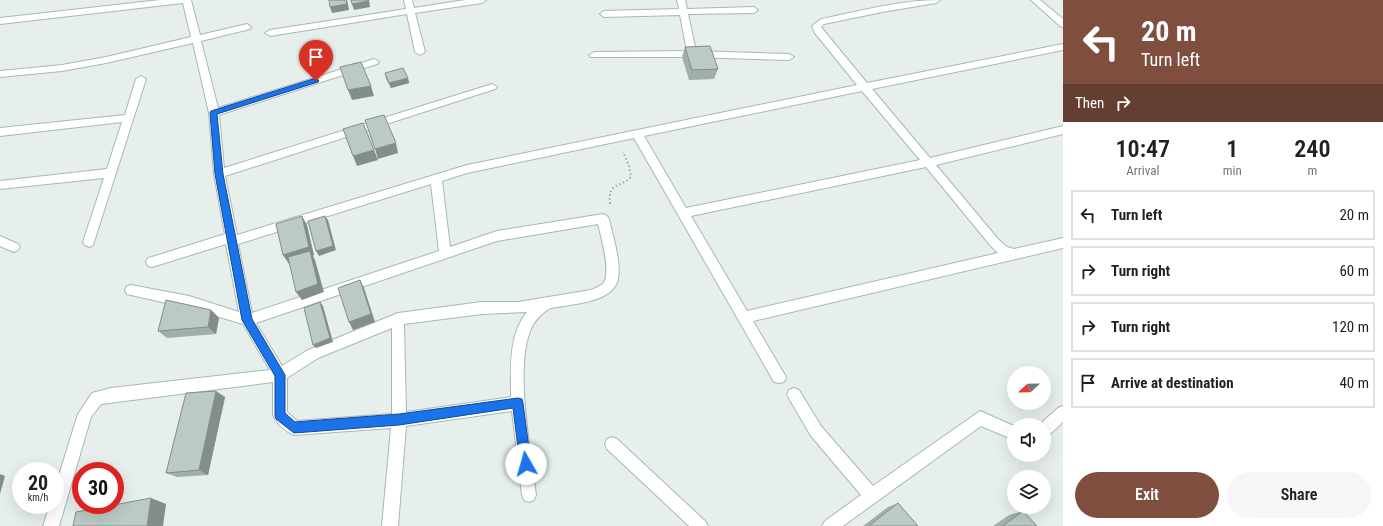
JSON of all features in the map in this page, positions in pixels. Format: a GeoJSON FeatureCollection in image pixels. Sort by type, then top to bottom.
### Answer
{"type":"FeatureCollection","features":[{"type":"Feature","properties":{"kind":"street"},"geometry":{"type":"LineString","coordinates":[[0,21],[182,0]]}},
{"type":"Feature","properties":{"kind":"street"},"geometry":{"type":"LineString","coordinates":[[187,0],[214,113],[219,174],[233,239],[247,320],[280,375],[280,416],[294,428],[399,420],[518,403]]}},
{"type":"Feature","properties":{"kind":"street"},"geometry":{"type":"LineString","coordinates":[[408,0],[420,52]]}},
{"type":"Feature","properties":{"kind":"street"},"geometry":{"type":"LineString","coordinates":[[270,33],[482,0]]}},
{"type":"Feature","properties":{"kind":"street"},"geometry":{"type":"LineString","coordinates":[[681,0],[692,54]]}},
{"type":"Feature","properties":{"kind":"street"},"geometry":{"type":"LineString","coordinates":[[936,0],[882,8],[821,22],[816,26],[818,31],[863,87],[994,242],[1003,250],[1014,254]]}},
{"type":"Feature","properties":{"kind":"street"},"geometry":{"type":"LineString","coordinates":[[1034,0],[1063,24]]}},
{"type":"Feature","properties":{"kind":"street"},"geometry":{"type":"LineString","coordinates":[[604,14],[754,10]]}},
{"type":"Feature","properties":{"kind":"street"},"geometry":{"type":"LineString","coordinates":[[0,74],[62,68],[98,62],[247,28]]}},
{"type":"Feature","properties":{"kind":"street"},"geometry":{"type":"LineString","coordinates":[[152,262],[467,169],[1063,47]]}},
{"type":"Feature","properties":{"kind":"street"},"geometry":{"type":"LineString","coordinates":[[594,54],[692,54],[789,57]]}},
{"type":"Feature","properties":{"kind":"street"},"geometry":{"type":"LineString","coordinates":[[214,113],[374,62]]}},
{"type":"Feature","properties":{"kind":"street"},"geometry":{"type":"LineString","coordinates":[[89,242],[141,79]]}},
{"type":"Feature","properties":{"kind":"street"},"geometry":{"type":"LineString","coordinates":[[219,174],[492,87]]}},
{"type":"Feature","properties":{"kind":"street"},"geometry":{"type":"LineString","coordinates":[[0,132],[128,118]]}},
{"type":"Feature","properties":{"kind":"street"},"geometry":{"type":"LineString","coordinates":[[684,213],[927,163],[1063,130]]}},
{"type":"Feature","properties":{"kind":"street"},"geometry":{"type":"LineString","coordinates":[[637,134],[779,377]]}},
{"type":"Feature","properties":{"kind":"street"},"geometry":{"type":"LineString","coordinates":[[0,185],[111,173]]}},
{"type":"Feature","properties":{"kind":"street"},"geometry":{"type":"LineString","coordinates":[[436,179],[445,253]]}},
{"type":"Feature","properties":{"kind":"street"},"geometry":{"type":"LineString","coordinates":[[52,526],[85,414],[97,398],[111,395],[280,375],[313,354],[398,319],[482,308],[518,308],[589,295],[603,290],[610,284],[612,273],[603,219],[498,236],[247,320],[190,302],[131,290]]}},
{"type":"Feature","properties":{"kind":"street"},"geometry":{"type":"LineString","coordinates":[[0,240],[14,246]]}},
{"type":"Feature","properties":{"kind":"street"},"geometry":{"type":"LineString","coordinates":[[745,317],[1063,242]]}},
{"type":"Feature","properties":{"kind":"street"},"geometry":{"type":"LineString","coordinates":[[529,495],[518,403],[517,362],[521,340],[529,319],[546,304]]}},
{"type":"Feature","properties":{"kind":"street"},"geometry":{"type":"LineString","coordinates":[[390,526],[399,420],[398,319]]}},
{"type":"Feature","properties":{"kind":"street"},"geometry":{"type":"LineString","coordinates":[[794,396],[816,431],[872,496]]}},
{"type":"Feature","properties":{"kind":"street"},"geometry":{"type":"LineString","coordinates":[[1051,424],[1063,413]]}},
{"type":"Feature","properties":{"kind":"street"},"geometry":{"type":"LineString","coordinates":[[830,526],[980,418],[1007,430]]}},
{"type":"Feature","properties":{"kind":"street"},"geometry":{"type":"LineString","coordinates":[[612,444],[700,526]]}},
{"type":"Feature","properties":{"kind":"path"},"geometry":{"type":"LineString","coordinates":[[603,219],[608,212],[609,194],[614,186],[626,182],[631,177],[629,166],[616,138]]}},
{"type":"Feature","properties":{"kind":"building"},"geometry":{"type":"Polygon","coordinates":[[[329,0],[346,0],[347,4],[330,7],[329,0]]]}},
{"type":"Feature","properties":{"kind":"building"},"geometry":{"type":"Polygon","coordinates":[[[351,0],[368,0],[369,1],[352,4],[351,0]]]}},
{"type":"Feature","properties":{"kind":"building"},"geometry":{"type":"Polygon","coordinates":[[[710,46],[718,69],[692,70],[685,47],[710,46]]]}},
{"type":"Feature","properties":{"kind":"building"},"geometry":{"type":"Polygon","coordinates":[[[361,62],[371,86],[348,90],[340,67],[361,62]]]}},
{"type":"Feature","properties":{"kind":"building"},"geometry":{"type":"Polygon","coordinates":[[[403,68],[408,78],[389,83],[385,73],[403,68]]]}},
{"type":"Feature","properties":{"kind":"building"},"geometry":{"type":"Polygon","coordinates":[[[384,115],[396,143],[375,149],[365,120],[384,115]]]}},
{"type":"Feature","properties":{"kind":"building"},"geometry":{"type":"Polygon","coordinates":[[[363,123],[374,150],[353,156],[343,129],[363,123]]]}},
{"type":"Feature","properties":{"kind":"building"},"geometry":{"type":"Polygon","coordinates":[[[302,216],[309,247],[283,255],[276,224],[302,216]]]}},
{"type":"Feature","properties":{"kind":"building"},"geometry":{"type":"Polygon","coordinates":[[[325,216],[333,246],[316,251],[308,221],[325,216]]]}},
{"type":"Feature","properties":{"kind":"building"},"geometry":{"type":"Polygon","coordinates":[[[310,251],[318,284],[296,292],[288,257],[310,251]]]}},
{"type":"Feature","properties":{"kind":"building"},"geometry":{"type":"Polygon","coordinates":[[[360,280],[371,314],[349,322],[338,288],[360,280]]]}},
{"type":"Feature","properties":{"kind":"building"},"geometry":{"type":"Polygon","coordinates":[[[166,300],[211,310],[208,327],[158,331],[166,300]]]}},
{"type":"Feature","properties":{"kind":"building"},"geometry":{"type":"Polygon","coordinates":[[[320,302],[330,338],[313,345],[304,308],[320,302]]]}},
{"type":"Feature","properties":{"kind":"building"},"geometry":{"type":"Polygon","coordinates":[[[216,391],[199,470],[166,473],[186,393],[216,391]]]}},
{"type":"Feature","properties":{"kind":"building"},"geometry":{"type":"Polygon","coordinates":[[[151,498],[147,526],[73,526],[76,514],[124,514],[124,503],[151,498]]]}},
{"type":"Feature","properties":{"kind":"building"},"geometry":{"type":"Polygon","coordinates":[[[898,503],[918,526],[869,526],[898,503]]]}},
{"type":"Feature","properties":{"kind":"building"},"geometry":{"type":"Polygon","coordinates":[[[1019,514],[1026,514],[1037,526],[1003,526],[1019,514]]]}},
{"type":"Feature","properties":{"kind":"route"},"geometry":{"type":"LineString","coordinates":[[316,81],[214,113],[219,174],[247,320],[280,375],[280,416],[294,428],[399,420],[518,403],[526,464]]}}]}
